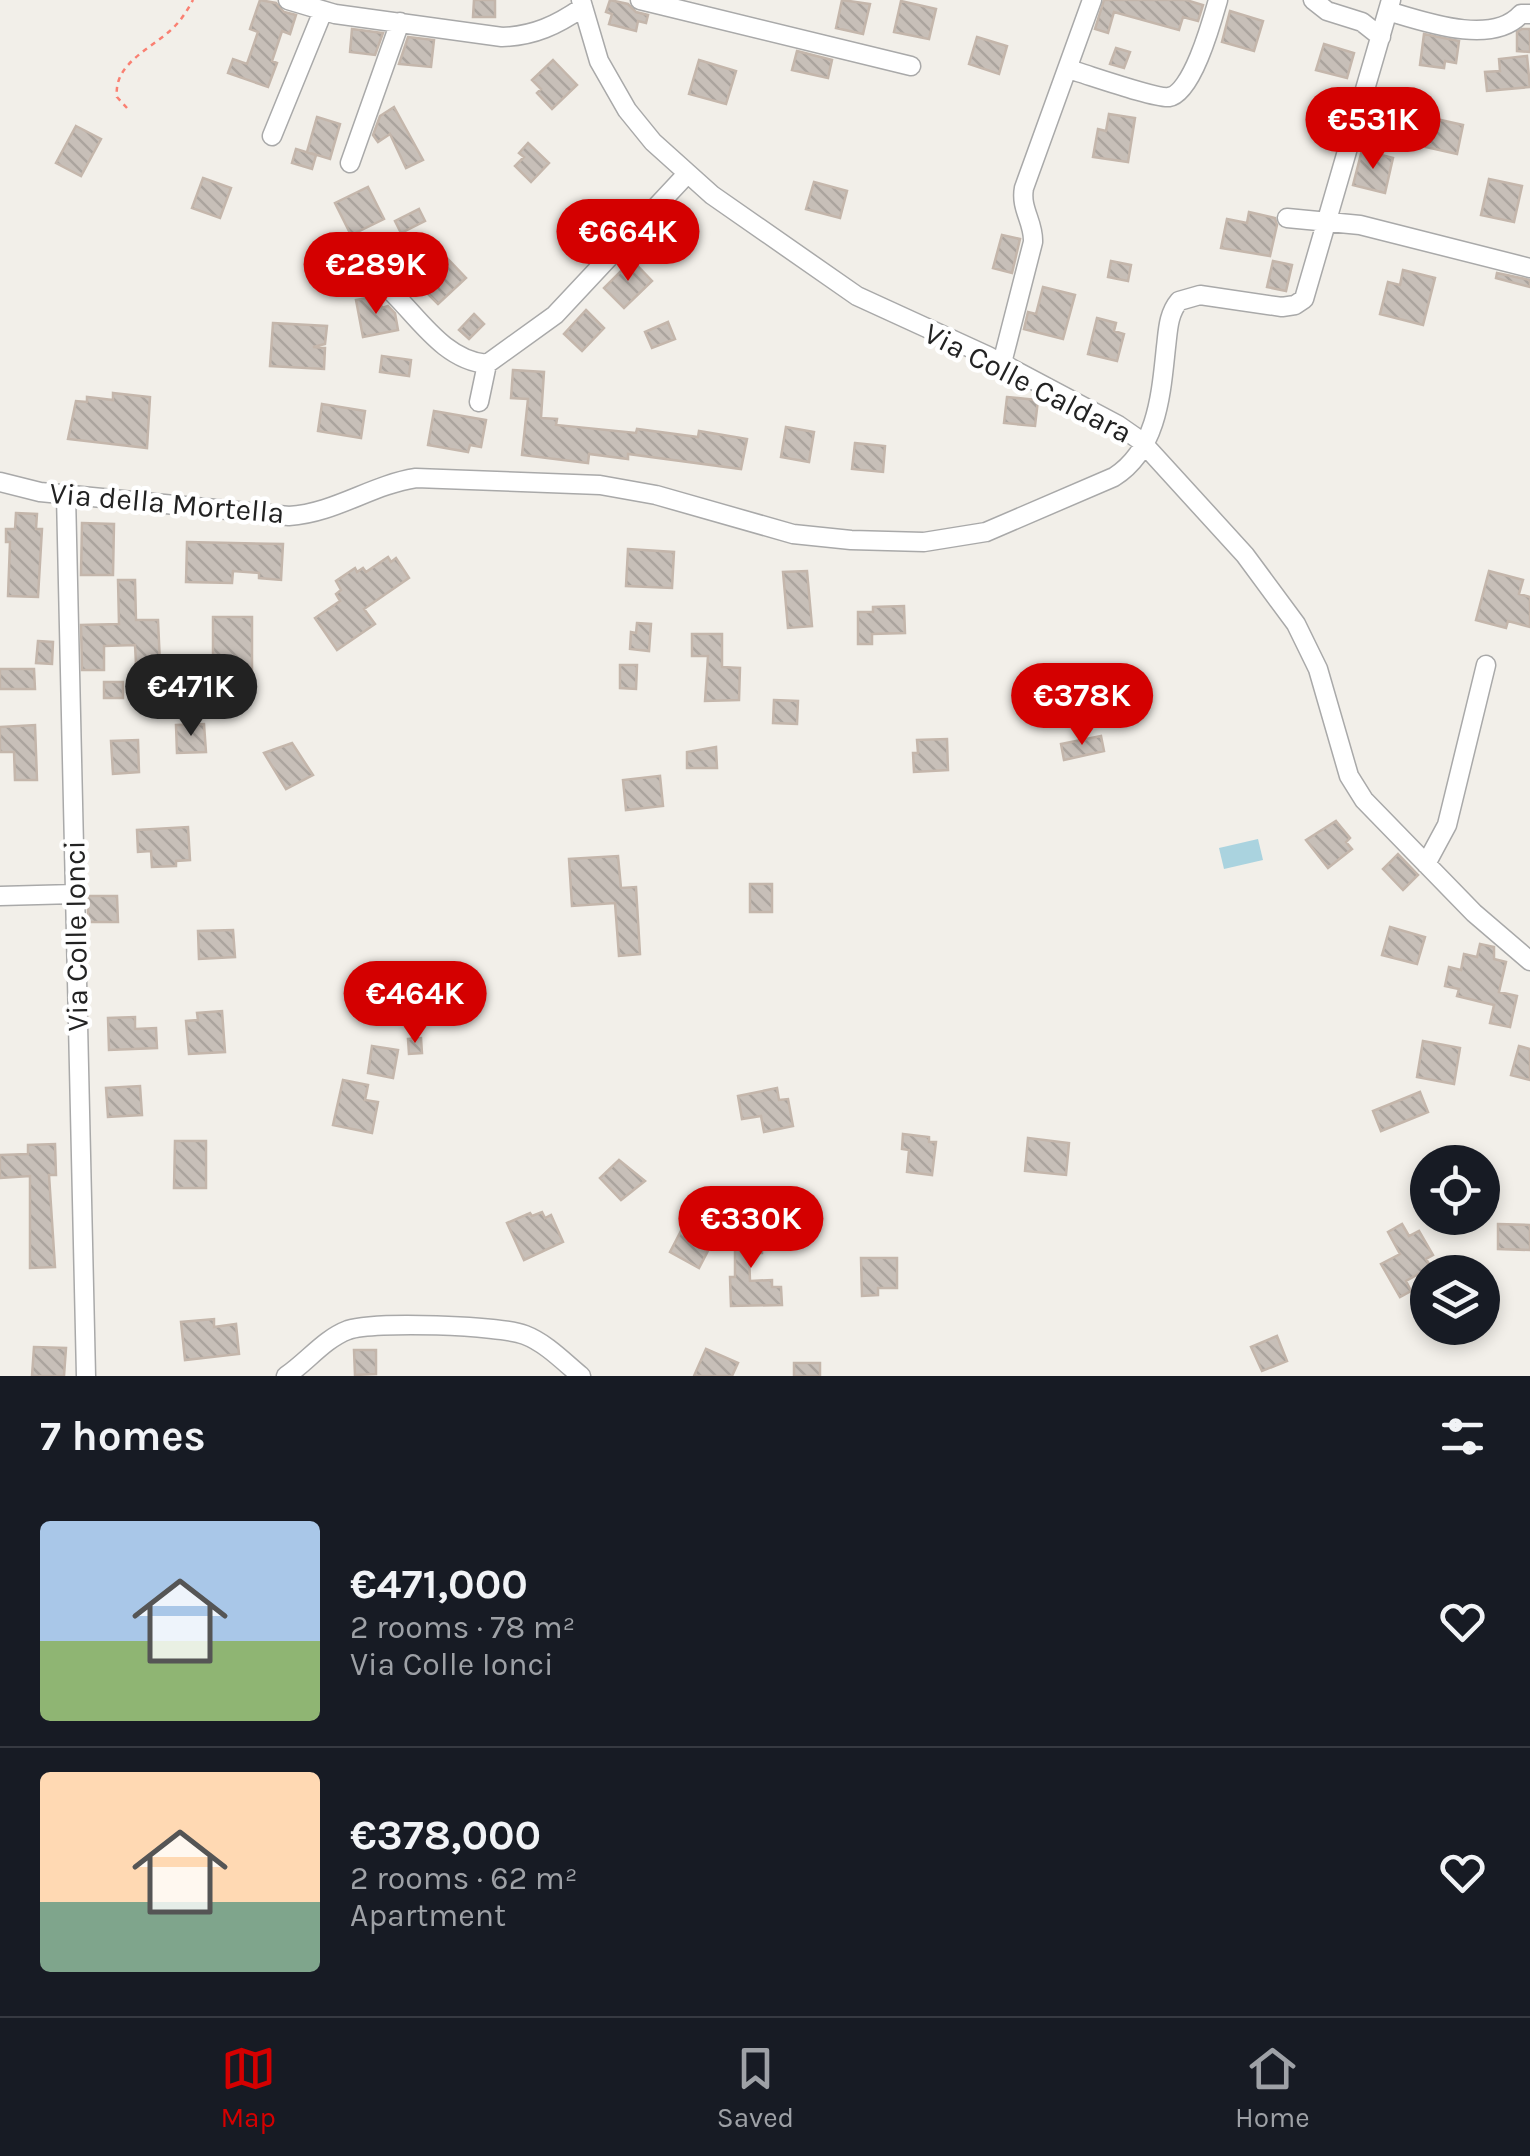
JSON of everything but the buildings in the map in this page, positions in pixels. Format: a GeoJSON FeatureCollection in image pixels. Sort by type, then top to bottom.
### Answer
{"type":"FeatureCollection","features":[{"type":"Feature","properties":{"kind":"street"},"geometry":{"type":"LineString","coordinates":[[288,0],[400,22],[484,35],[518,36],[546,29],[582,4]]}},
{"type":"Feature","properties":{"kind":"street"},"geometry":{"type":"LineString","coordinates":[[640,0],[911,66]]}},
{"type":"Feature","properties":{"kind":"street"},"geometry":{"type":"LineString","coordinates":[[1002,363],[1034,242],[1032,225],[1023,206],[1023,192],[1092,0]]}},
{"type":"Feature","properties":{"kind":"street"},"geometry":{"type":"LineString","coordinates":[[1068,70],[1156,96],[1173,96],[1182,89],[1198,60],[1218,0]]}},
{"type":"Feature","properties":{"kind":"street"},"geometry":{"type":"LineString","coordinates":[[1313,0],[1327,11],[1362,22],[1382,37]]}},
{"type":"Feature","properties":{"kind":"street","name":"Via Colle Caldara"},"geometry":{"type":"LineString","coordinates":[[582,4],[599,61],[627,110],[687,174],[750,224],[857,296],[1002,363],[1118,425],[1144,444],[1245,555],[1284,607],[1318,670],[1354,786],[1372,810],[1491,930],[1530,961]]}},
{"type":"Feature","properties":{"kind":"street"},"geometry":{"type":"LineString","coordinates":[[1389,6],[1483,29],[1506,26],[1524,9]]}},
{"type":"Feature","properties":{"kind":"street","name":"Via della Mortella"},"geometry":{"type":"LineString","coordinates":[[0,482],[30,491],[289,516],[328,510],[416,478],[589,484],[640,492],[793,534],[936,542],[992,530],[1114,477],[1127,467],[1144,444],[1159,409],[1170,319],[1176,304],[1184,298],[1200,294],[1277,307],[1301,303],[1309,290],[1389,6]]}},
{"type":"Feature","properties":{"kind":"street"},"geometry":{"type":"LineString","coordinates":[[272,136],[332,8]]}},
{"type":"Feature","properties":{"kind":"street"},"geometry":{"type":"LineString","coordinates":[[350,163],[400,22]]}},
{"type":"Feature","properties":{"kind":"street"},"geometry":{"type":"LineString","coordinates":[[479,402],[487,364],[549,320],[687,174]]}},
{"type":"Feature","properties":{"kind":"street"},"geometry":{"type":"LineString","coordinates":[[1287,218],[1360,225],[1530,268]]}},
{"type":"Feature","properties":{"kind":"street"},"geometry":{"type":"LineString","coordinates":[[380,281],[448,349],[467,360],[487,364]]}},
{"type":"Feature","properties":{"kind":"street","name":"Via Colle Ionci"},"geometry":{"type":"LineString","coordinates":[[66,495],[86,1376]]}},
{"type":"Feature","properties":{"kind":"street"},"geometry":{"type":"LineString","coordinates":[[1426,864],[1446,825],[1486,665]]}},
{"type":"Feature","properties":{"kind":"street"},"geometry":{"type":"LineString","coordinates":[[0,896],[75,894]]}},
{"type":"Feature","properties":{"kind":"street"},"geometry":{"type":"LineString","coordinates":[[286,1376],[338,1335],[376,1327],[520,1333],[540,1343],[581,1376]]}},
{"type":"Feature","properties":{"kind":"path"},"geometry":{"type":"LineString","coordinates":[[127,108],[117,97],[118,78],[173,28],[194,0]]}},
{"type":"Feature","properties":{"kind":"water"},"geometry":{"type":"Polygon","coordinates":[[[1258,839],[1263,860],[1224,869],[1219,848],[1258,839]]]}}]}
